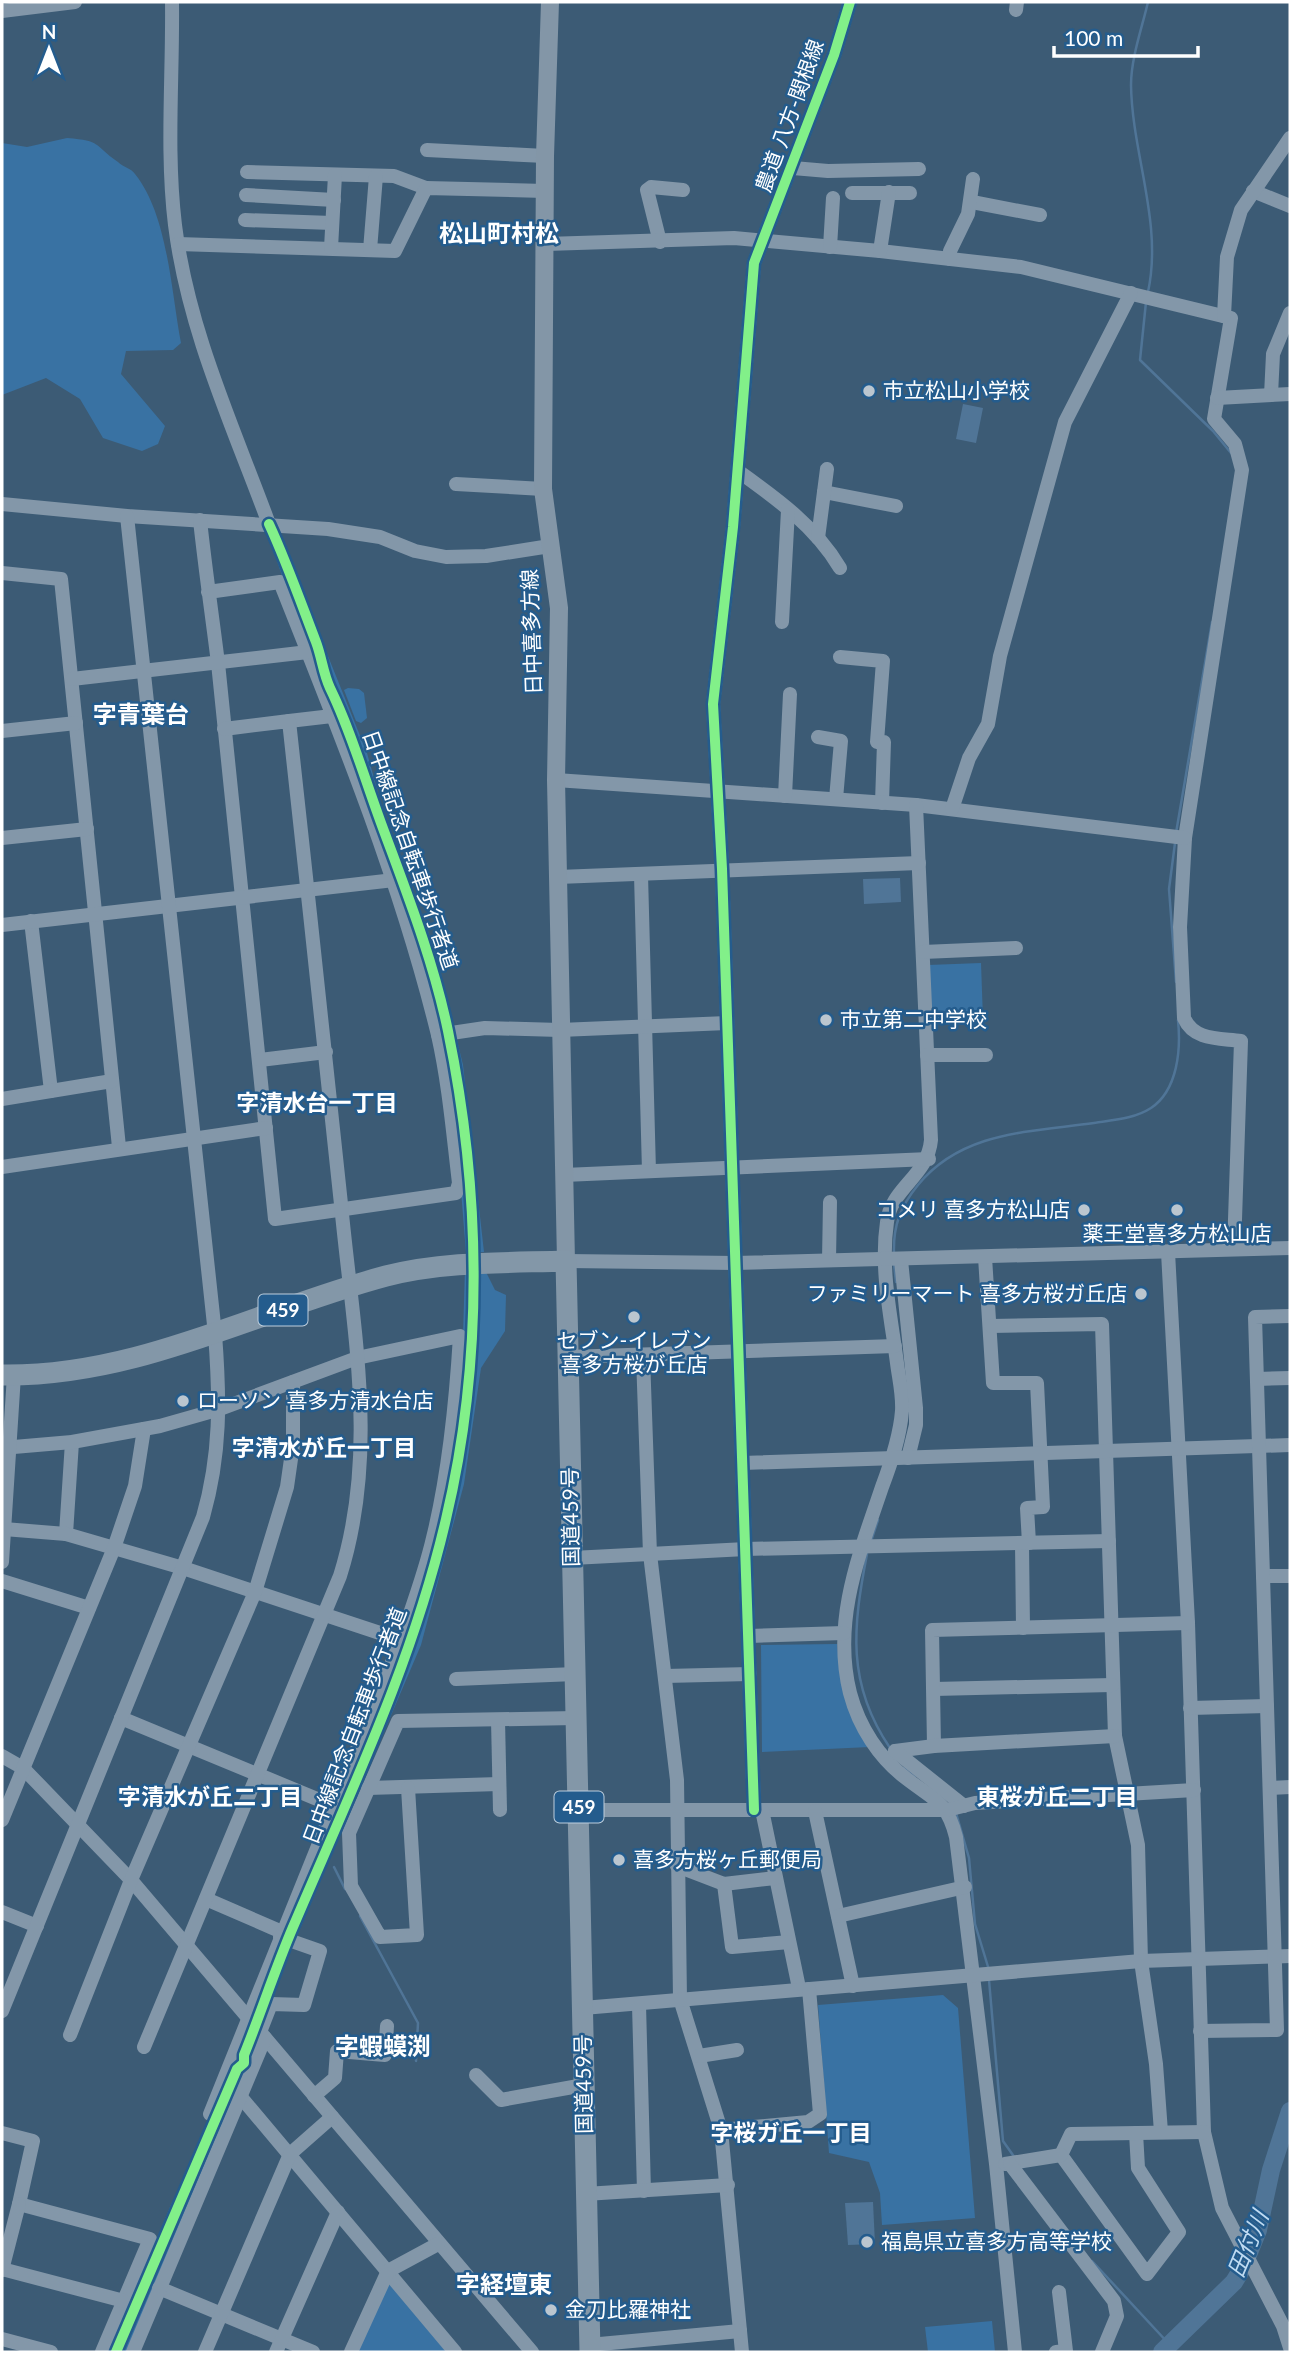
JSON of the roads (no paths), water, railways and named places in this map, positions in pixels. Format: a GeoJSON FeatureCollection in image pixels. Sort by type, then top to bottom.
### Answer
{"type":"FeatureCollection","features":[{"type":"Feature","properties":{"kind":"highway","name":"459"},"geometry":{"type":"LineString","coordinates":[[8,1375],[91,1368],[215,1334],[350,1286],[430,1268],[566,1261]]}},
{"type":"Feature","properties":{"kind":"highway","name":"国道459号"},"geometry":{"type":"LineString","coordinates":[[566,1261],[589,2348]]}},
{"type":"Feature","properties":{"kind":"main road","name":"日中喜多方線"},"geometry":{"type":"LineString","coordinates":[[550,2],[545,156],[547,244],[543,488],[559,608],[556,780],[566,1261]]}},
{"type":"Feature","properties":{"kind":"street"},"geometry":{"type":"LineString","coordinates":[[2,11],[75,2]]}},
{"type":"Feature","properties":{"kind":"street"},"geometry":{"type":"LineString","coordinates":[[172,2],[171,175],[178,244],[195,324],[269,524]]}},
{"type":"Feature","properties":{"kind":"street","name":"農道 八方-関根線"},"geometry":{"type":"LineString","coordinates":[[721,2130],[808,2122],[820,2114],[804,1989],[789,1941],[758,1810],[750,1674],[731,1167],[723,869],[713,704],[738,471],[754,263],[793,168],[850,2]]}},
{"type":"Feature","properties":{"kind":"street"},"geometry":{"type":"LineString","coordinates":[[1224,316],[1227,257],[1241,210],[1290,138]]}},
{"type":"Feature","properties":{"kind":"street"},"geometry":{"type":"LineString","coordinates":[[427,150],[545,156]]}},
{"type":"Feature","properties":{"kind":"street"},"geometry":{"type":"LineString","coordinates":[[793,168],[828,171],[919,169]]}},
{"type":"Feature","properties":{"kind":"street"},"geometry":{"type":"LineString","coordinates":[[247,172],[406,178],[426,188],[545,191]]}},
{"type":"Feature","properties":{"kind":"street"},"geometry":{"type":"LineString","coordinates":[[331,248],[335,174]]}},
{"type":"Feature","properties":{"kind":"street"},"geometry":{"type":"LineString","coordinates":[[370,250],[376,176]]}},
{"type":"Feature","properties":{"kind":"street"},"geometry":{"type":"LineString","coordinates":[[950,259],[950,251],[965,224],[972,202],[973,179]]}},
{"type":"Feature","properties":{"kind":"street"},"geometry":{"type":"LineString","coordinates":[[660,242],[647,190],[651,187],[683,190]]}},
{"type":"Feature","properties":{"kind":"street"},"geometry":{"type":"LineString","coordinates":[[178,244],[395,251],[426,188]]}},
{"type":"Feature","properties":{"kind":"street"},"geometry":{"type":"LineString","coordinates":[[1253,191],[1290,206]]}},
{"type":"Feature","properties":{"kind":"street"},"geometry":{"type":"LineString","coordinates":[[880,251],[889,192]]}},
{"type":"Feature","properties":{"kind":"street"},"geometry":{"type":"LineString","coordinates":[[852,193],[910,193]]}},
{"type":"Feature","properties":{"kind":"street"},"geometry":{"type":"LineString","coordinates":[[246,195],[334,200]]}},
{"type":"Feature","properties":{"kind":"street"},"geometry":{"type":"LineString","coordinates":[[830,247],[833,198]]}},
{"type":"Feature","properties":{"kind":"street"},"geometry":{"type":"LineString","coordinates":[[972,202],[1040,215]]}},
{"type":"Feature","properties":{"kind":"street"},"geometry":{"type":"LineString","coordinates":[[244,219],[332,223]]}},
{"type":"Feature","properties":{"kind":"street"},"geometry":{"type":"LineString","coordinates":[[547,244],[715,238],[880,251],[1021,267],[1231,318],[1213,419],[1235,444],[1242,470],[1185,838],[1180,927],[1184,1018],[1194,1033],[1241,1041],[1234,1250]]}},
{"type":"Feature","properties":{"kind":"street"},"geometry":{"type":"LineString","coordinates":[[952,809],[969,758],[988,724],[1000,656],[1065,422],[1131,293]]}},
{"type":"Feature","properties":{"kind":"street"},"geometry":{"type":"LineString","coordinates":[[1271,395],[1273,354],[1290,313]]}},
{"type":"Feature","properties":{"kind":"street"},"geometry":{"type":"LineString","coordinates":[[1217,398],[1290,394]]}},
{"type":"Feature","properties":{"kind":"street"},"geometry":{"type":"LineString","coordinates":[[818,538],[827,469]]}},
{"type":"Feature","properties":{"kind":"street"},"geometry":{"type":"LineString","coordinates":[[738,471],[788,510],[818,538],[841,568]]}},
{"type":"Feature","properties":{"kind":"street"},"geometry":{"type":"LineString","coordinates":[[456,484],[543,488]]}},
{"type":"Feature","properties":{"kind":"street"},"geometry":{"type":"LineString","coordinates":[[824,492],[897,506]]}},
{"type":"Feature","properties":{"kind":"street"},"geometry":{"type":"LineString","coordinates":[[2,503],[127,516],[269,524],[380,537],[423,553],[446,557],[486,556],[550,546]]}},
{"type":"Feature","properties":{"kind":"street"},"geometry":{"type":"LineString","coordinates":[[782,622],[788,510]]}},
{"type":"Feature","properties":{"kind":"street"},"geometry":{"type":"LineString","coordinates":[[2,2011],[183,1568],[209,1495],[220,1409],[215,1334],[127,516]]}},
{"type":"Feature","properties":{"kind":"street"},"geometry":{"type":"LineString","coordinates":[[200,520],[208,592],[218,663],[275,1219],[456,1193],[459,1183],[449,1090],[438,1035],[394,880],[280,582],[208,592]]}},
{"type":"Feature","properties":{"kind":"street"},"geometry":{"type":"LineString","coordinates":[[2,573],[61,579],[119,1147]]}},
{"type":"Feature","properties":{"kind":"street"},"geometry":{"type":"LineString","coordinates":[[72,679],[308,652]]}},
{"type":"Feature","properties":{"kind":"street"},"geometry":{"type":"LineString","coordinates":[[840,657],[883,661],[877,741],[884,743],[881,803]]}},
{"type":"Feature","properties":{"kind":"street"},"geometry":{"type":"LineString","coordinates":[[785,796],[790,694]]}},
{"type":"Feature","properties":{"kind":"street"},"geometry":{"type":"LineString","coordinates":[[224,729],[332,716]]}},
{"type":"Feature","properties":{"kind":"street"},"geometry":{"type":"LineString","coordinates":[[144,2047],[324,1615],[348,1548],[359,1494],[362,1439],[357,1358],[289,721]]}},
{"type":"Feature","properties":{"kind":"street"},"geometry":{"type":"LineString","coordinates":[[2,732],[76,723]]}},
{"type":"Feature","properties":{"kind":"street"},"geometry":{"type":"LineString","coordinates":[[818,737],[841,741],[836,799]]}},
{"type":"Feature","properties":{"kind":"street"},"geometry":{"type":"LineString","coordinates":[[556,780],[916,805],[1185,838]]}},
{"type":"Feature","properties":{"kind":"street"},"geometry":{"type":"LineString","coordinates":[[916,805],[929,1159],[908,1182],[888,1214],[884,1258],[902,1411],[892,1458],[861,1548],[846,1602],[845,1664],[856,1714],[869,1737],[890,1764],[908,1780],[933,1795],[947,1810],[957,1837],[974,1978],[1003,2164],[1015,2352]]}},
{"type":"Feature","properties":{"kind":"street"},"geometry":{"type":"LineString","coordinates":[[2,838],[87,829]]}},
{"type":"Feature","properties":{"kind":"street"},"geometry":{"type":"LineString","coordinates":[[558,877],[919,863]]}},
{"type":"Feature","properties":{"kind":"street"},"geometry":{"type":"LineString","coordinates":[[640,875],[649,1171]]}},
{"type":"Feature","properties":{"kind":"street"},"geometry":{"type":"LineString","coordinates":[[2,925],[394,880]]}},
{"type":"Feature","properties":{"kind":"street"},"geometry":{"type":"LineString","coordinates":[[31,921],[51,1091]]}},
{"type":"Feature","properties":{"kind":"street"},"geometry":{"type":"LineString","coordinates":[[923,952],[1016,948]]}},
{"type":"Feature","properties":{"kind":"street"},"geometry":{"type":"LineString","coordinates":[[438,1035],[485,1028],[560,1030],[727,1023]]}},
{"type":"Feature","properties":{"kind":"street"},"geometry":{"type":"LineString","coordinates":[[260,1060],[326,1052]]}},
{"type":"Feature","properties":{"kind":"street"},"geometry":{"type":"LineString","coordinates":[[927,1055],[986,1055]]}},
{"type":"Feature","properties":{"kind":"street"},"geometry":{"type":"LineString","coordinates":[[2,1099],[112,1082]]}},
{"type":"Feature","properties":{"kind":"street"},"geometry":{"type":"LineString","coordinates":[[2,1167],[192,1136],[266,1128]]}},
{"type":"Feature","properties":{"kind":"street"},"geometry":{"type":"LineString","coordinates":[[564,1175],[929,1159]]}},
{"type":"Feature","properties":{"kind":"street"},"geometry":{"type":"LineString","coordinates":[[829,1261],[830,1202]]}},
{"type":"Feature","properties":{"kind":"street"},"geometry":{"type":"LineString","coordinates":[[566,1261],[736,1263],[1290,1248]]}},
{"type":"Feature","properties":{"kind":"street"},"geometry":{"type":"LineString","coordinates":[[1168,1252],[1181,1449],[1204,2132],[1222,2208],[1283,2326],[1290,2348]]}},
{"type":"Feature","properties":{"kind":"street"},"geometry":{"type":"LineString","coordinates":[[985,1257],[993,1383],[1037,1383],[1043,1507],[1027,1508],[1023,1628]]}},
{"type":"Feature","properties":{"kind":"street"},"geometry":{"type":"LineString","coordinates":[[901,1259],[916,1408],[916,1425],[908,1458]]}},
{"type":"Feature","properties":{"kind":"street"},"geometry":{"type":"LineString","coordinates":[[1200,2031],[1277,2030],[1283,1956],[1270,1788],[1255,1317],[1290,1316]]}},
{"type":"Feature","properties":{"kind":"street"},"geometry":{"type":"LineString","coordinates":[[991,1326],[1102,1324],[1115,1736],[1138,1845],[1141,1961],[1156,2064],[1161,2132]]}},
{"type":"Feature","properties":{"kind":"street"},"geometry":{"type":"LineString","coordinates":[[5,1448],[72,1442],[144,1429],[220,1409],[357,1358],[460,1336],[448,1460],[433,1538],[401,1640],[210,2114]]}},
{"type":"Feature","properties":{"kind":"street"},"geometry":{"type":"LineString","coordinates":[[567,1357],[643,1357],[895,1346]]}},
{"type":"Feature","properties":{"kind":"street"},"geometry":{"type":"LineString","coordinates":[[643,1357],[650,1554],[678,1810],[680,1999],[721,2130],[742,2352]]}},
{"type":"Feature","properties":{"kind":"street"},"geometry":{"type":"LineString","coordinates":[[2,1562],[8,1375]]}},
{"type":"Feature","properties":{"kind":"street"},"geometry":{"type":"LineString","coordinates":[[1257,1380],[1290,1378]]}},
{"type":"Feature","properties":{"kind":"street"},"geometry":{"type":"LineString","coordinates":[[70,2035],[131,1880],[255,1592],[286,1487],[293,1445],[293,1382]]}},
{"type":"Feature","properties":{"kind":"street"},"geometry":{"type":"LineString","coordinates":[[2,1820],[114,1548],[135,1486],[144,1429]]}},
{"type":"Feature","properties":{"kind":"street"},"geometry":{"type":"LineString","coordinates":[[66,1534],[72,1442]]}},
{"type":"Feature","properties":{"kind":"street"},"geometry":{"type":"LineString","coordinates":[[743,1463],[1290,1445]]}},
{"type":"Feature","properties":{"kind":"street"},"geometry":{"type":"LineString","coordinates":[[4,1520],[66,1534],[183,1568],[401,1640]]}},
{"type":"Feature","properties":{"kind":"street"},"geometry":{"type":"LineString","coordinates":[[572,1559],[746,1549],[1110,1541]]}},
{"type":"Feature","properties":{"kind":"street"},"geometry":{"type":"LineString","coordinates":[[1263,1576],[1290,1576]]}},
{"type":"Feature","properties":{"kind":"street"},"geometry":{"type":"LineString","coordinates":[[2,1581],[89,1608]]}},
{"type":"Feature","properties":{"kind":"street"},"geometry":{"type":"LineString","coordinates":[[934,1746],[932,1630],[1188,1623]]}},
{"type":"Feature","properties":{"kind":"street"},"geometry":{"type":"LineString","coordinates":[[749,1636],[844,1633]]}},
{"type":"Feature","properties":{"kind":"street"},"geometry":{"type":"LineString","coordinates":[[456,1679],[575,1674]]}},
{"type":"Feature","properties":{"kind":"street"},"geometry":{"type":"LineString","coordinates":[[665,1676],[750,1674]]}},
{"type":"Feature","properties":{"kind":"street"},"geometry":{"type":"LineString","coordinates":[[934,1689],[1112,1685]]}},
{"type":"Feature","properties":{"kind":"street"},"geometry":{"type":"LineString","coordinates":[[1190,1709],[1267,1706]]}},
{"type":"Feature","properties":{"kind":"street"},"geometry":{"type":"LineString","coordinates":[[121,1718],[334,1806]]}},
{"type":"Feature","properties":{"kind":"street"},"geometry":{"type":"LineString","coordinates":[[408,1788],[417,1935],[380,1937],[351,1886],[349,1833],[398,1721],[576,1718]]}},
{"type":"Feature","properties":{"kind":"street"},"geometry":{"type":"LineString","coordinates":[[498,1720],[500,1810]]}},
{"type":"Feature","properties":{"kind":"street"},"geometry":{"type":"LineString","coordinates":[[964,1806],[895,1751],[934,1746],[1115,1736]]}},
{"type":"Feature","properties":{"kind":"street"},"geometry":{"type":"LineString","coordinates":[[2,1756],[23,1768],[79,1823],[131,1880],[532,2352]]}},
{"type":"Feature","properties":{"kind":"street"},"geometry":{"type":"LineString","coordinates":[[368,1788],[499,1784]]}},
{"type":"Feature","properties":{"kind":"street"},"geometry":{"type":"LineString","coordinates":[[1270,1788],[1290,1787]]}},
{"type":"Feature","properties":{"kind":"street"},"geometry":{"type":"LineString","coordinates":[[579,1810],[947,1810],[964,1806],[1194,1790]]}},
{"type":"Feature","properties":{"kind":"street"},"geometry":{"type":"LineString","coordinates":[[815,1811],[853,1986]]}},
{"type":"Feature","properties":{"kind":"street"},"geometry":{"type":"LineString","coordinates":[[677,1866],[724,1884],[775,1878]]}},
{"type":"Feature","properties":{"kind":"street"},"geometry":{"type":"LineString","coordinates":[[724,1884],[732,1947],[789,1941]]}},
{"type":"Feature","properties":{"kind":"street"},"geometry":{"type":"LineString","coordinates":[[838,1916],[965,1887]]}},
{"type":"Feature","properties":{"kind":"street"},"geometry":{"type":"LineString","coordinates":[[133,2352],[240,2096],[271,2004],[304,2005],[320,1951],[206,1899]]}},
{"type":"Feature","properties":{"kind":"street"},"geometry":{"type":"LineString","coordinates":[[2,1912],[37,1926]]}},
{"type":"Feature","properties":{"kind":"street"},"geometry":{"type":"LineString","coordinates":[[583,2008],[974,1978],[1141,1961],[1283,1956]]}},
{"type":"Feature","properties":{"kind":"street"},"geometry":{"type":"LineString","coordinates":[[639,2005],[644,2190]]}},
{"type":"Feature","properties":{"kind":"street"},"geometry":{"type":"LineString","coordinates":[[314,2096],[335,2078],[337,2051],[385,2055],[387,2026]]}},
{"type":"Feature","properties":{"kind":"street"},"geometry":{"type":"LineString","coordinates":[[699,2056],[737,2050]]}},
{"type":"Feature","properties":{"kind":"street"},"geometry":{"type":"LineString","coordinates":[[477,2075],[501,2100],[583,2085]]}},
{"type":"Feature","properties":{"kind":"street"},"geometry":{"type":"LineString","coordinates":[[240,2096],[455,2352]]}},
{"type":"Feature","properties":{"kind":"street"},"geometry":{"type":"LineString","coordinates":[[205,2352],[290,2154],[332,2117]]}},
{"type":"Feature","properties":{"kind":"street"},"geometry":{"type":"LineString","coordinates":[[1061,2155],[1071,2134],[1204,2132]]}},
{"type":"Feature","properties":{"kind":"street"},"geometry":{"type":"LineString","coordinates":[[2,2133],[33,2141],[2,2269],[124,2301]]}},
{"type":"Feature","properties":{"kind":"street"},"geometry":{"type":"LineString","coordinates":[[1061,2155],[1147,2274],[1179,2232],[1138,2168],[1136,2133]]}},
{"type":"Feature","properties":{"kind":"street"},"geometry":{"type":"LineString","coordinates":[[1003,2164],[1061,2155]]}},
{"type":"Feature","properties":{"kind":"street"},"geometry":{"type":"LineString","coordinates":[[1003,2164],[1114,2301],[1117,2316],[1102,2352]]}},
{"type":"Feature","properties":{"kind":"street"},"geometry":{"type":"LineString","coordinates":[[585,2194],[728,2185]]}},
{"type":"Feature","properties":{"kind":"street"},"geometry":{"type":"LineString","coordinates":[[19,2204],[150,2239],[102,2352]]}},
{"type":"Feature","properties":{"kind":"street"},"geometry":{"type":"LineString","coordinates":[[279,2346],[338,2212]]}},
{"type":"Feature","properties":{"kind":"street"},"geometry":{"type":"LineString","coordinates":[[351,2352],[388,2271],[438,2244]]}},
{"type":"Feature","properties":{"kind":"street"},"geometry":{"type":"LineString","coordinates":[[159,2288],[220,2314],[279,2346],[313,2352]]}},
{"type":"Feature","properties":{"kind":"street"},"geometry":{"type":"LineString","coordinates":[[1056,2352],[1066,2351],[1059,2292]]}},
{"type":"Feature","properties":{"kind":"street"},"geometry":{"type":"LineString","coordinates":[[589,2348],[740,2331]]}},
{"type":"Feature","properties":{"kind":"street"},"geometry":{"type":"LineString","coordinates":[[2,2339],[51,2352]]}},
{"type":"Feature","properties":{"kind":"waterway"},"geometry":{"type":"LineString","coordinates":[[1148,2],[1135,54],[1131,85],[1152,240],[1148,292]]}},
{"type":"Feature","properties":{"kind":"waterway"},"geometry":{"type":"LineString","coordinates":[[1146,302],[1140,360],[1213,431],[1231,453]]}},
{"type":"Feature","properties":{"kind":"waterway"},"geometry":{"type":"LineString","coordinates":[[1176,833],[1212,622]]}},
{"type":"Feature","properties":{"kind":"waterway"},"geometry":{"type":"LineString","coordinates":[[1175,843],[1169,889],[1176,982]]}},
{"type":"Feature","properties":{"kind":"waterway"},"geometry":{"type":"LineString","coordinates":[[894,1254],[896,1226],[907,1201],[936,1167],[955,1154],[998,1137],[1123,1118],[1138,1115],[1151,1108],[1167,1091],[1176,1068],[1178,1020]]}},
{"type":"Feature","properties":{"kind":"waterway"},"geometry":{"type":"LineString","coordinates":[[894,1264],[896,1282]]}},
{"type":"Feature","properties":{"kind":"waterway"},"geometry":{"type":"LineString","coordinates":[[871,1541],[878,1520]]}},
{"type":"Feature","properties":{"kind":"waterway"},"geometry":{"type":"LineString","coordinates":[[867,1554],[858,1606],[857,1654],[866,1701],[890,1748]]}},
{"type":"Feature","properties":{"kind":"waterway"},"geometry":{"type":"LineString","coordinates":[[904,1768],[915,1776]]}},
{"type":"Feature","properties":{"kind":"waterway"},"geometry":{"type":"LineString","coordinates":[[956,1813],[969,1858],[975,1924],[989,1970]]}},
{"type":"Feature","properties":{"kind":"waterway"},"geometry":{"type":"LineString","coordinates":[[334,1867],[345,1889]]}},
{"type":"Feature","properties":{"kind":"waterway"},"geometry":{"type":"LineString","coordinates":[[360,1916],[418,2023],[416,2061]]}},
{"type":"Feature","properties":{"kind":"waterway"},"geometry":{"type":"LineString","coordinates":[[989,1980],[1003,2141],[1015,2158]]}},
{"type":"Feature","properties":{"kind":"waterway","name":"田付川"},"geometry":{"type":"LineString","coordinates":[[1162,2352],[1234,2282],[1243,2267],[1258,2230],[1271,2170],[1290,2111]]}},
{"type":"Feature","properties":{"kind":"waterway"},"geometry":{"type":"LineString","coordinates":[[159,2237],[173,2203]]}},
{"type":"Feature","properties":{"kind":"waterway"},"geometry":{"type":"LineString","coordinates":[[110,2352],[155,2246]]}},
{"type":"Feature","properties":{"kind":"waterway"},"geometry":{"type":"LineString","coordinates":[[1092,2261],[1169,2344]]}},
{"type":"Feature","properties":{"kind":"place","name":"市立松山小学校"},"geometry":{"type":"Point","coordinates":[869,391]}},
{"type":"Feature","properties":{"kind":"place","name":"市立第二中学校"},"geometry":{"type":"Point","coordinates":[826,1020]}},
{"type":"Feature","properties":{"kind":"place","name":"コメリ 喜多方松山店"},"geometry":{"type":"Point","coordinates":[1084,1210]}},
{"type":"Feature","properties":{"kind":"place","name":"薬王堂喜多方松山店"},"geometry":{"type":"Point","coordinates":[1177,1210]}},
{"type":"Feature","properties":{"kind":"place","name":"ファミリーマート 喜多方桜ガ丘店"},"geometry":{"type":"Point","coordinates":[1141,1294]}},
{"type":"Feature","properties":{"kind":"place","name":"セブン-イレブン 喜多方桜が丘店"},"geometry":{"type":"Point","coordinates":[634,1317]}},
{"type":"Feature","properties":{"kind":"place","name":"ローソン 喜多方清水台店"},"geometry":{"type":"Point","coordinates":[183,1401]}},
{"type":"Feature","properties":{"kind":"place","name":"喜多方桜ヶ丘郵便局"},"geometry":{"type":"Point","coordinates":[619,1860]}},
{"type":"Feature","properties":{"kind":"place","name":"福島県立喜多方高等学校"},"geometry":{"type":"Point","coordinates":[867,2242]}},
{"type":"Feature","properties":{"kind":"place","name":"金刀比羅神社"},"geometry":{"type":"Point","coordinates":[551,2310]}},
{"type":"Feature","properties":{"kind":"district","name":"松山町村松"},"geometry":{"type":"Point","coordinates":[499,234]}},
{"type":"Feature","properties":{"kind":"district","name":"字青葉台"},"geometry":{"type":"Point","coordinates":[141,715]}},
{"type":"Feature","properties":{"kind":"district","name":"字清水台一丁目"},"geometry":{"type":"Point","coordinates":[317,1103]}},
{"type":"Feature","properties":{"kind":"district","name":"字清水が丘一丁目"},"geometry":{"type":"Point","coordinates":[324,1448]}},
{"type":"Feature","properties":{"kind":"district","name":"字清水が丘二丁目"},"geometry":{"type":"Point","coordinates":[210,1797]}},
{"type":"Feature","properties":{"kind":"district","name":"東桜ガ丘二丁目"},"geometry":{"type":"Point","coordinates":[1057,1797]}},
{"type":"Feature","properties":{"kind":"district","name":"字蝦蟆渕"},"geometry":{"type":"Point","coordinates":[383,2047]}},
{"type":"Feature","properties":{"kind":"district","name":"字桜ガ丘一丁目"},"geometry":{"type":"Point","coordinates":[791,2133]}},
{"type":"Feature","properties":{"kind":"district","name":"字経壇東"},"geometry":{"type":"Point","coordinates":[504,2285]}}]}
